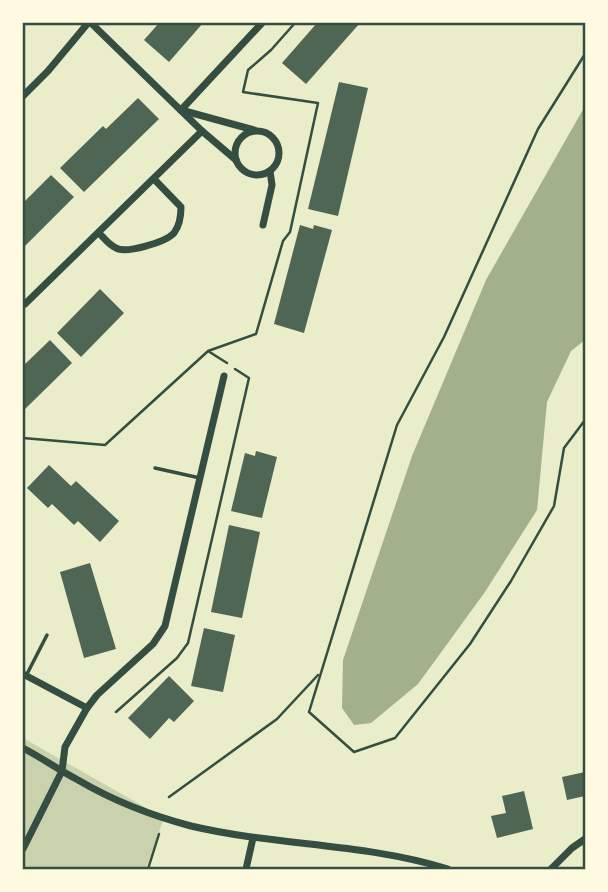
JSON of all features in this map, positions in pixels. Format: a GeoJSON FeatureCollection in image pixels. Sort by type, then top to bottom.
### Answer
{"type":"FeatureCollection","features":[{"type":"Feature","properties":{"kind":"street"},"geometry":{"type":"LineString","coordinates":[[23,96],[90,23],[202,131],[236,160],[244,171],[258,175],[270,171],[278,159],[278,145],[270,134],[181,110]]}},
{"type":"Feature","properties":{"kind":"street"},"geometry":{"type":"LineString","coordinates":[[181,110],[262,23]]}},
{"type":"Feature","properties":{"kind":"street"},"geometry":{"type":"LineString","coordinates":[[236,160],[235,146],[239,140],[256,130]]}},
{"type":"Feature","properties":{"kind":"street"},"geometry":{"type":"LineString","coordinates":[[25,304],[202,131]]}},
{"type":"Feature","properties":{"kind":"street"},"geometry":{"type":"LineString","coordinates":[[263,225],[272,185],[270,171]]}},
{"type":"Feature","properties":{"kind":"street"},"geometry":{"type":"LineString","coordinates":[[99,233],[118,250],[167,240],[181,222],[181,207],[154,179]]}},
{"type":"Feature","properties":{"kind":"street"},"geometry":{"type":"LineString","coordinates":[[23,849],[62,771],[65,747],[86,708],[153,644],[165,626],[225,376]]}},
{"type":"Feature","properties":{"kind":"street"},"geometry":{"type":"LineString","coordinates":[[25,675],[86,708]]}},
{"type":"Feature","properties":{"kind":"street"},"geometry":{"type":"LineString","coordinates":[[23,748],[103,794],[164,818],[253,838],[364,850],[417,859],[448,869]]}},
{"type":"Feature","properties":{"kind":"street"},"geometry":{"type":"LineString","coordinates":[[246,869],[253,838]]}},
{"type":"Feature","properties":{"kind":"street"},"geometry":{"type":"LineString","coordinates":[[551,869],[585,839]]}},
{"type":"Feature","properties":{"kind":"lane"},"geometry":{"type":"LineString","coordinates":[[155,468],[200,478]]}},
{"type":"Feature","properties":{"kind":"lane"},"geometry":{"type":"LineString","coordinates":[[25,675],[47,635]]}},
{"type":"Feature","properties":{"kind":"path"},"geometry":{"type":"LineString","coordinates":[[23,438],[105,445],[208,351],[256,334],[283,241],[290,232],[318,103],[243,92],[248,70],[271,50],[295,23]]}},
{"type":"Feature","properties":{"kind":"path"},"geometry":{"type":"LineString","coordinates":[[585,54],[538,130],[443,337],[397,425],[309,712],[354,752],[395,738],[470,644],[512,580],[554,506],[564,448],[585,420]]}},
{"type":"Feature","properties":{"kind":"path"},"geometry":{"type":"LineString","coordinates":[[116,712],[177,658],[188,643],[195,616],[249,378],[208,351]]}},
{"type":"Feature","properties":{"kind":"path"},"geometry":{"type":"LineString","coordinates":[[169,797],[277,719],[320,673]]}},
{"type":"Feature","properties":{"kind":"path"},"geometry":{"type":"LineString","coordinates":[[148,869],[159,834]]}},
{"type":"Feature","properties":{"kind":"shaded area"},"geometry":{"type":"Polygon","coordinates":[[[585,106],[585,340],[571,351],[547,402],[537,510],[485,592],[418,684],[371,723],[354,725],[342,708],[343,660],[412,456],[486,280],[585,106]]]}},
{"type":"Feature","properties":{"kind":"shaded area"},"geometry":{"type":"Polygon","coordinates":[[[23,738],[164,818],[146,869],[23,869],[23,738]]]}},
{"type":"Feature","properties":{"kind":"building"},"geometry":{"type":"Polygon","coordinates":[[[159,23],[203,23],[169,62],[144,40],[159,23]]]}},
{"type":"Feature","properties":{"kind":"building"},"geometry":{"type":"Polygon","coordinates":[[[317,23],[360,23],[306,84],[282,63],[317,23]]]}},
{"type":"Feature","properties":{"kind":"building"},"geometry":{"type":"Polygon","coordinates":[[[339,82],[368,88],[338,216],[308,209],[339,82]]]}},
{"type":"Feature","properties":{"kind":"building"},"geometry":{"type":"Polygon","coordinates":[[[138,98],[159,119],[84,192],[60,168],[103,126],[106,129],[138,98]]]}},
{"type":"Feature","properties":{"kind":"building"},"geometry":{"type":"Polygon","coordinates":[[[51,175],[74,197],[23,248],[23,203],[51,175]]]}},
{"type":"Feature","properties":{"kind":"building"},"geometry":{"type":"Polygon","coordinates":[[[300,225],[313,229],[314,225],[332,230],[304,333],[274,324],[300,225]]]}},
{"type":"Feature","properties":{"kind":"building"},"geometry":{"type":"Polygon","coordinates":[[[100,289],[124,313],[81,357],[57,333],[100,289]]]}},
{"type":"Feature","properties":{"kind":"building"},"geometry":{"type":"Polygon","coordinates":[[[50,340],[72,363],[23,411],[23,366],[50,340]]]}},
{"type":"Feature","properties":{"kind":"building"},"geometry":{"type":"Polygon","coordinates":[[[256,451],[277,457],[262,518],[231,511],[245,453],[255,456],[256,451]]]}},
{"type":"Feature","properties":{"kind":"building"},"geometry":{"type":"Polygon","coordinates":[[[49,465],[71,486],[76,481],[119,521],[100,542],[78,521],[74,525],[52,504],[48,508],[27,488],[49,465]]]}},
{"type":"Feature","properties":{"kind":"building"},"geometry":{"type":"Polygon","coordinates":[[[229,525],[260,532],[242,618],[211,612],[229,525]]]}},
{"type":"Feature","properties":{"kind":"building"},"geometry":{"type":"Polygon","coordinates":[[[90,563],[116,649],[84,658],[60,572],[90,563]]]}},
{"type":"Feature","properties":{"kind":"building"},"geometry":{"type":"Polygon","coordinates":[[[204,628],[235,635],[223,692],[191,686],[204,628]]]}},
{"type":"Feature","properties":{"kind":"building"},"geometry":{"type":"Polygon","coordinates":[[[169,676],[194,701],[174,722],[169,718],[150,739],[128,718],[169,676]]]}},
{"type":"Feature","properties":{"kind":"building"},"geometry":{"type":"Polygon","coordinates":[[[585,772],[585,796],[567,800],[562,777],[585,772]]]}},
{"type":"Feature","properties":{"kind":"building"},"geometry":{"type":"Polygon","coordinates":[[[524,791],[533,829],[497,838],[491,816],[506,813],[502,796],[524,791]]]}}]}
